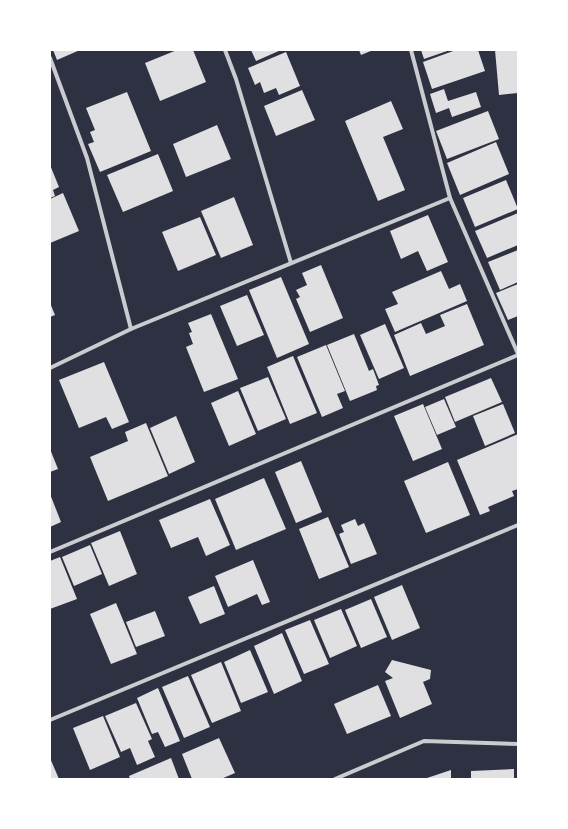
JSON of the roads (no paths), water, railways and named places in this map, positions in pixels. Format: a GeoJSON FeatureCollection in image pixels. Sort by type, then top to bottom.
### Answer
{"type":"FeatureCollection","features":[{"type":"Feature","properties":{"kind":"street"},"geometry":{"type":"LineString","coordinates":[[226,50],[291,263]]}},
{"type":"Feature","properties":{"kind":"street"},"geometry":{"type":"LineString","coordinates":[[50,552],[518,354],[450,198],[411,50]]}},
{"type":"Feature","properties":{"kind":"street"},"geometry":{"type":"LineString","coordinates":[[50,58],[86,158],[131,329]]}},
{"type":"Feature","properties":{"kind":"street"},"geometry":{"type":"LineString","coordinates":[[50,368],[131,329],[450,198]]}},
{"type":"Feature","properties":{"kind":"street"},"geometry":{"type":"LineString","coordinates":[[50,720],[518,524]]}},
{"type":"Feature","properties":{"kind":"street"},"geometry":{"type":"LineString","coordinates":[[335,779],[424,742],[518,744]]}}]}
